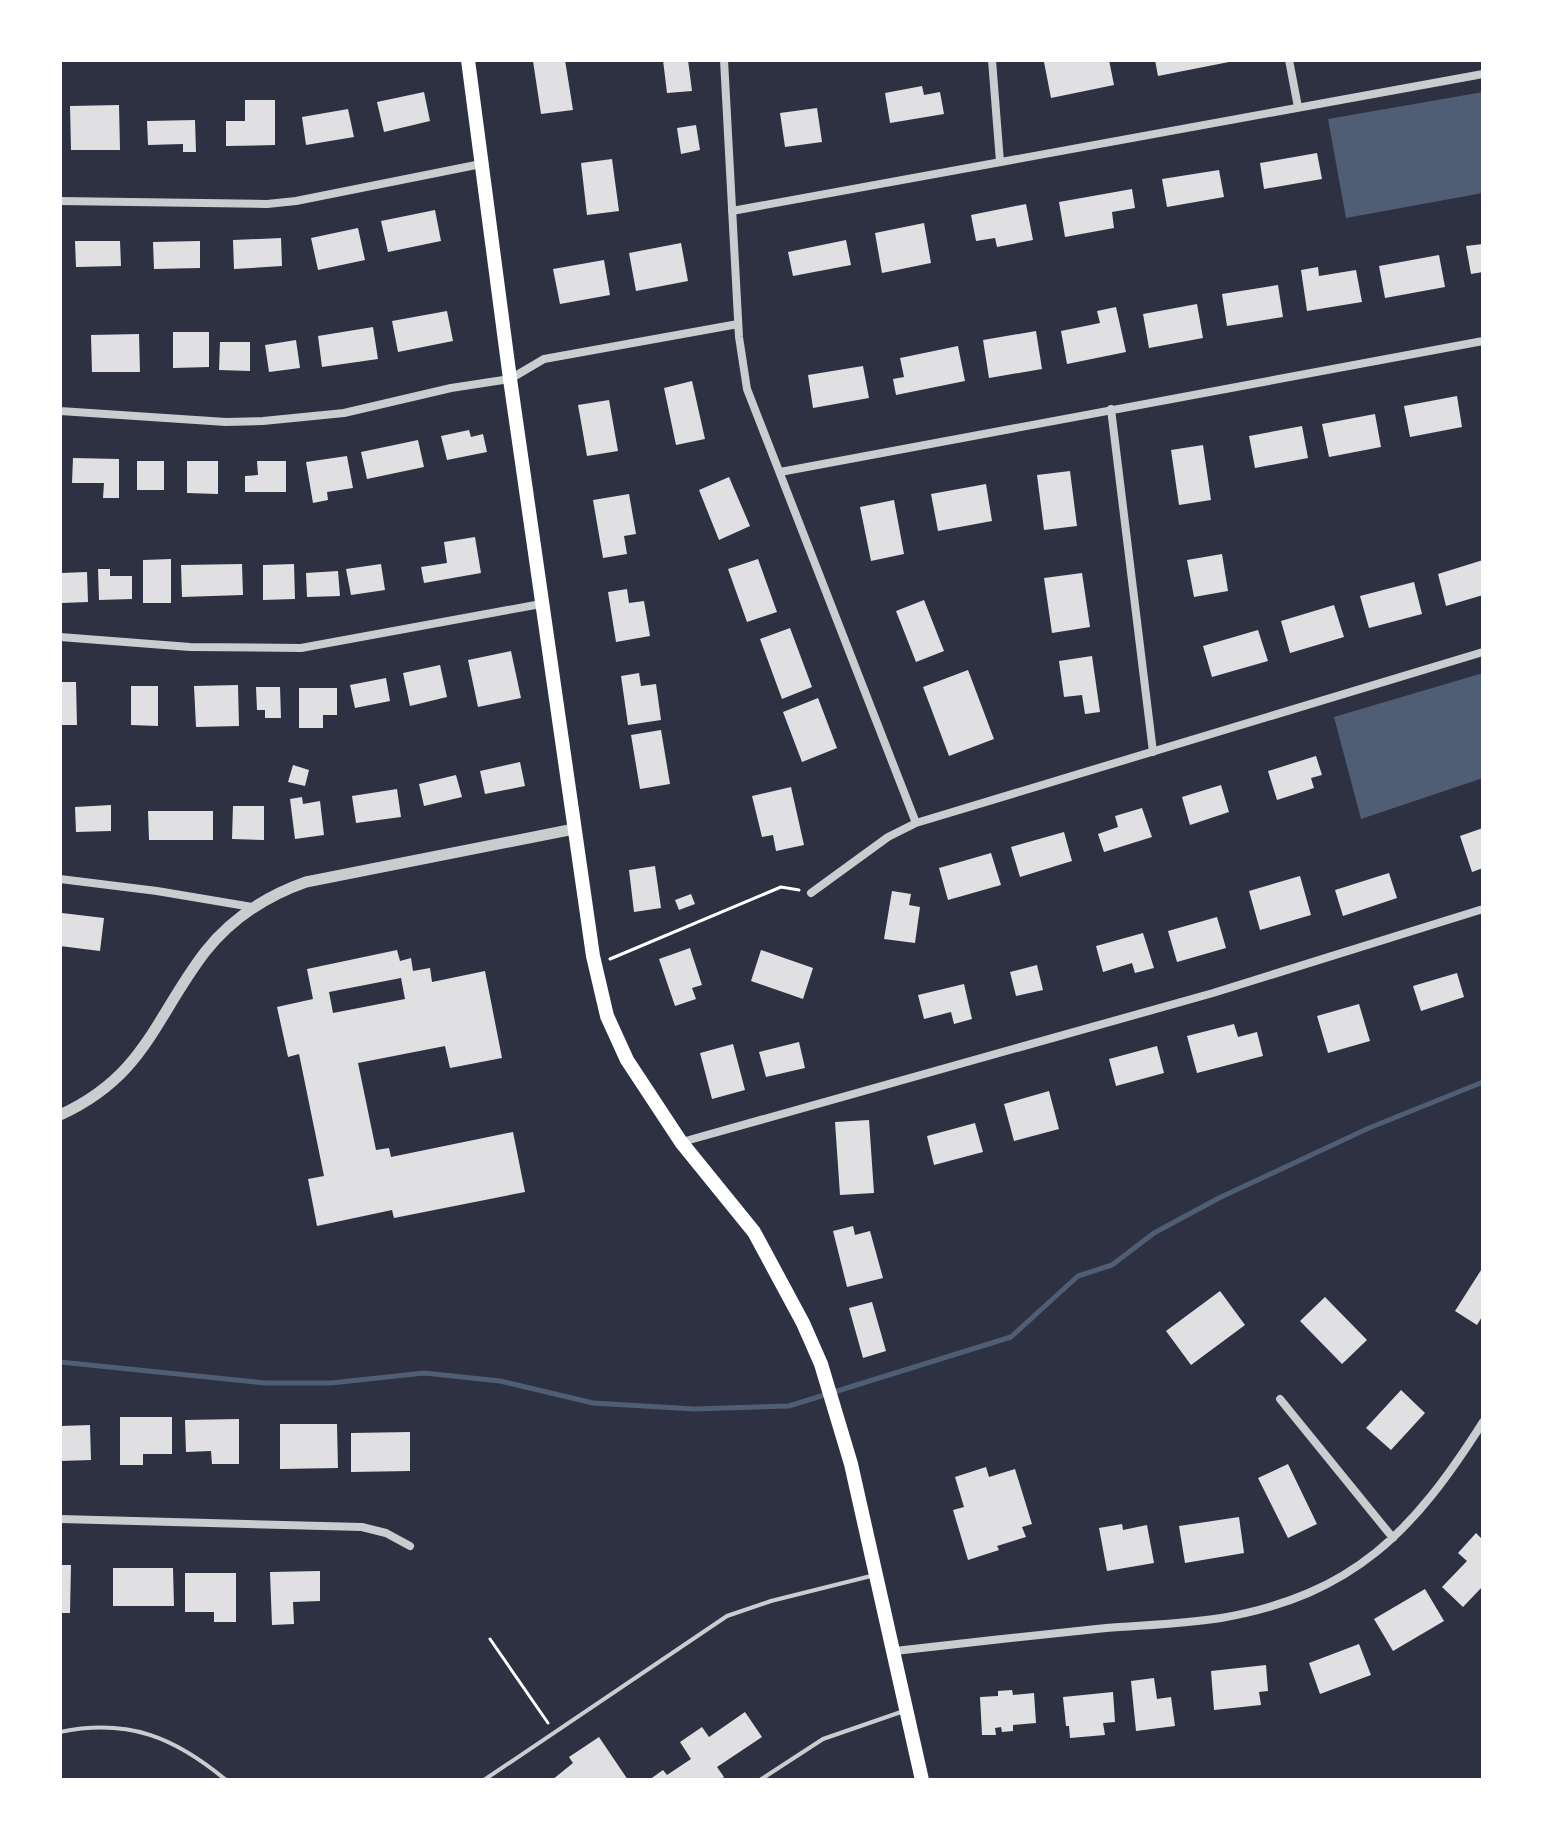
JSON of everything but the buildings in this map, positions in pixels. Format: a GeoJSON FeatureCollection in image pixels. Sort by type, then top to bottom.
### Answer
{"type":"FeatureCollection","features":[{"type":"Feature","properties":{"kind":"main road"},"geometry":{"type":"LineString","coordinates":[[468,60],[541,604],[595,965],[605,1008],[615,1035],[658,1111],[754,1232],[803,1323],[827,1382],[851,1464],[922,1780]]}},
{"type":"Feature","properties":{"kind":"street"},"geometry":{"type":"LineString","coordinates":[[724,60],[738,324],[747,389],[916,823]]}},
{"type":"Feature","properties":{"kind":"street"},"geometry":{"type":"LineString","coordinates":[[992,60],[1000,162]]}},
{"type":"Feature","properties":{"kind":"street"},"geometry":{"type":"LineString","coordinates":[[1289,60],[1298,107]]}},
{"type":"Feature","properties":{"kind":"street"},"geometry":{"type":"LineString","coordinates":[[732,211],[1483,74]]}},
{"type":"Feature","properties":{"kind":"street"},"geometry":{"type":"LineString","coordinates":[[60,201],[267,204],[481,164]]}},
{"type":"Feature","properties":{"kind":"street"},"geometry":{"type":"LineString","coordinates":[[60,411],[211,421],[263,421],[344,413],[451,388],[510,379],[544,359],[738,324]]}},
{"type":"Feature","properties":{"kind":"street"},"geometry":{"type":"LineString","coordinates":[[780,472],[1483,341]]}},
{"type":"Feature","properties":{"kind":"street"},"geometry":{"type":"LineString","coordinates":[[1111,409],[1153,752]]}},
{"type":"Feature","properties":{"kind":"street"},"geometry":{"type":"LineString","coordinates":[[60,637],[190,647],[301,648],[541,604]]}},
{"type":"Feature","properties":{"kind":"street"},"geometry":{"type":"LineString","coordinates":[[811,893],[888,837],[916,823],[1483,652]]}},
{"type":"Feature","properties":{"kind":"street"},"geometry":{"type":"LineString","coordinates":[[60,1115],[100,1094],[122,1074],[140,1054],[207,950],[252,907],[275,893],[306,882],[574,829]]}},
{"type":"Feature","properties":{"kind":"street"},"geometry":{"type":"LineString","coordinates":[[60,879],[252,907]]}},
{"type":"Feature","properties":{"kind":"street"},"geometry":{"type":"LineString","coordinates":[[681,1142],[1198,998],[1483,909]]}},
{"type":"Feature","properties":{"kind":"street"},"geometry":{"type":"LineString","coordinates":[[1280,1399],[1393,1538]]}},
{"type":"Feature","properties":{"kind":"street"},"geometry":{"type":"LineString","coordinates":[[895,1651],[1218,1619],[1292,1600],[1357,1567],[1393,1538],[1437,1492],[1483,1422]]}},
{"type":"Feature","properties":{"kind":"street"},"geometry":{"type":"LineString","coordinates":[[60,1519],[362,1527],[386,1533],[410,1546]]}},
{"type":"Feature","properties":{"kind":"lane"},"geometry":{"type":"LineString","coordinates":[[484,1780],[727,1616],[771,1601],[877,1575]]}},
{"type":"Feature","properties":{"kind":"lane"},"geometry":{"type":"LineString","coordinates":[[760,1780],[823,1739],[907,1710]]}},
{"type":"Feature","properties":{"kind":"lane"},"geometry":{"type":"LineString","coordinates":[[60,1732],[90,1726],[127,1729],[164,1739],[204,1762],[226,1780]]}},
{"type":"Feature","properties":{"kind":"path"},"geometry":{"type":"LineString","coordinates":[[595,965],[781,887],[811,893]]}},
{"type":"Feature","properties":{"kind":"path"},"geometry":{"type":"LineString","coordinates":[[490,1639],[550,1726]]}},
{"type":"Feature","properties":{"kind":"water"},"geometry":{"type":"Polygon","coordinates":[[[1483,92],[1483,193],[1346,218],[1328,119],[1483,92]]]}},
{"type":"Feature","properties":{"kind":"water"},"geometry":{"type":"Polygon","coordinates":[[[1483,673],[1483,778],[1361,819],[1334,717],[1483,673]]]}},
{"type":"Feature","properties":{"kind":"waterway"},"geometry":{"type":"LineString","coordinates":[[60,1362],[265,1383],[331,1383],[424,1373],[500,1381],[593,1403],[694,1409],[789,1406],[1011,1337],[1078,1276],[1112,1265],[1154,1233],[1219,1198],[1369,1128],[1483,1082]]}}]}
